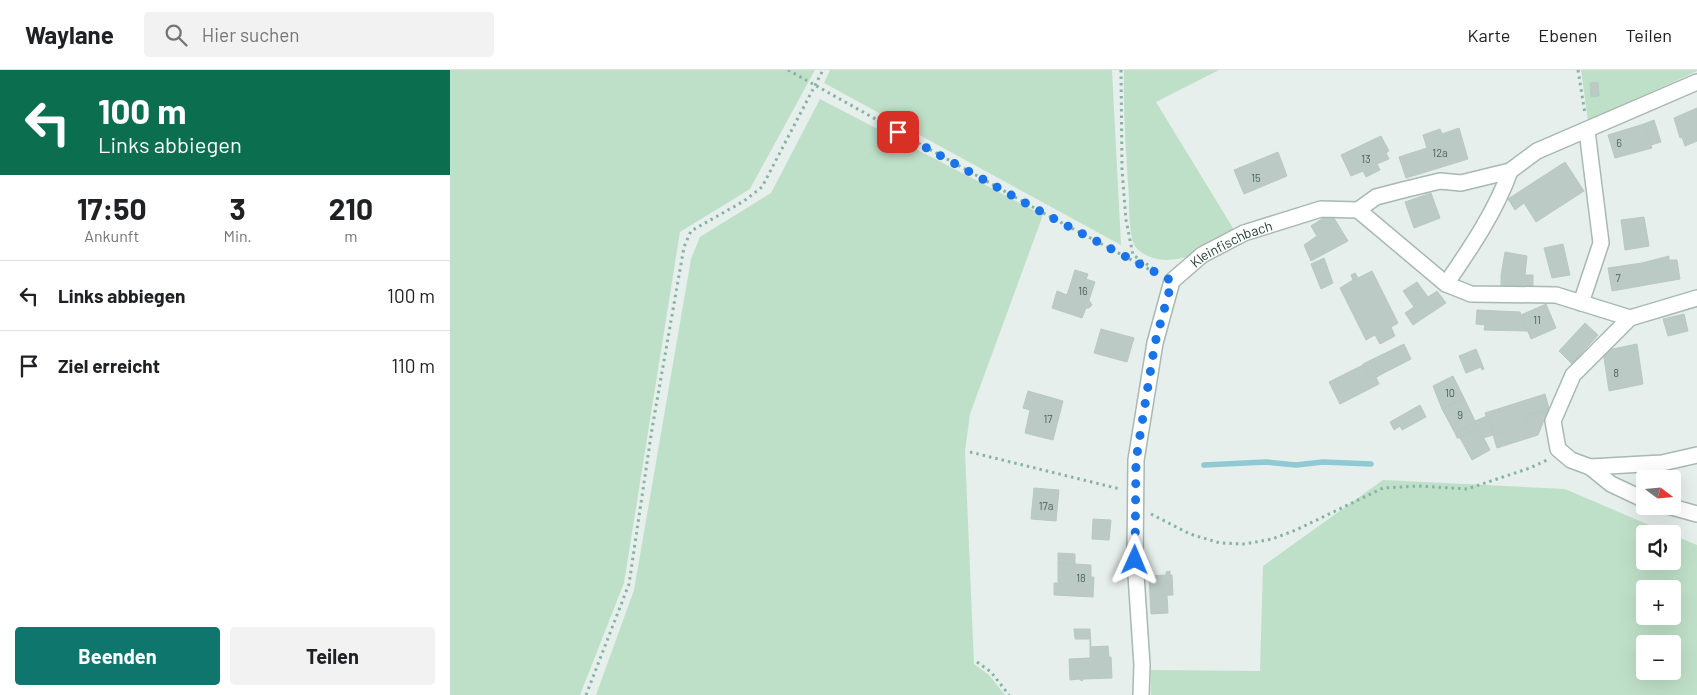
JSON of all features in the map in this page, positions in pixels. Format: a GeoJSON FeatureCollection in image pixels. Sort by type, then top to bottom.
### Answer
{"type":"FeatureCollection","features":[{"type":"Feature","properties":{"kind":"street"},"geometry":{"type":"LineString","coordinates":[[1630,318],[1556,295],[1471,294],[1446,284],[1358,210],[1376,197],[1403,190],[1440,181],[1461,183],[1510,171],[1537,151],[1697,82]]}},
{"type":"Feature","properties":{"kind":"street"},"geometry":{"type":"LineString","coordinates":[[1581,303],[1601,243],[1587,130]]}},
{"type":"Feature","properties":{"kind":"street"},"geometry":{"type":"LineString","coordinates":[[1446,284],[1466,255],[1503,191],[1510,171]]}},
{"type":"Feature","properties":{"kind":"street","name":"Kleinfischbach"},"geometry":{"type":"LineString","coordinates":[[1172,281],[1202,255],[1244,233],[1321,209],[1358,210]]}},
{"type":"Feature","properties":{"kind":"street"},"geometry":{"type":"LineString","coordinates":[[1141,695],[1142,665],[1135,560],[1136,460],[1155,343],[1172,281]]}},
{"type":"Feature","properties":{"kind":"street"},"geometry":{"type":"LineString","coordinates":[[1636,496],[1611,484],[1590,467],[1571,460],[1558,449],[1553,421],[1573,375],[1630,318],[1697,298]]}},
{"type":"Feature","properties":{"kind":"street"},"geometry":{"type":"LineString","coordinates":[[1590,467],[1662,463],[1697,455]]}},
{"type":"Feature","properties":{"kind":"street"},"geometry":{"type":"LineString","coordinates":[[1681,510],[1697,514]]}},
{"type":"Feature","properties":{"kind":"path"},"geometry":{"type":"LineString","coordinates":[[788,70],[1047,215],[1172,281]]}},
{"type":"Feature","properties":{"kind":"path"},"geometry":{"type":"LineString","coordinates":[[586,695],[629,584],[652,429],[684,248],[691,231],[744,201],[762,187],[823,70]]}},
{"type":"Feature","properties":{"kind":"path"},"geometry":{"type":"LineString","coordinates":[[1122,70],[1122,170],[1126,220],[1133,255],[1172,281]]}},
{"type":"Feature","properties":{"kind":"path"},"geometry":{"type":"LineString","coordinates":[[1578,70],[1587,130]]}},
{"type":"Feature","properties":{"kind":"path"},"geometry":{"type":"LineString","coordinates":[[970,452],[1123,490],[1136,506],[1190,534],[1220,543],[1245,544],[1272,539],[1296,530],[1383,488],[1419,486],[1467,489],[1530,468],[1563,453]]}},
{"type":"Feature","properties":{"kind":"path"},"geometry":{"type":"LineString","coordinates":[[977,662],[991,672],[1009,695]]}},
{"type":"Feature","properties":{"kind":"green space"},"geometry":{"type":"Polygon","coordinates":[[[450,70],[815,70],[750,189],[680,232],[624,583],[580,695],[450,695],[450,70]]]}},
{"type":"Feature","properties":{"kind":"green space"},"geometry":{"type":"Polygon","coordinates":[[[830,70],[1112,70],[1121,245],[824,83],[830,70]]]}},
{"type":"Feature","properties":{"kind":"green space"},"geometry":{"type":"Polygon","coordinates":[[[1124,70],[1219,70],[1156,102],[1236,233],[1195,254],[1173,260],[1161,260],[1150,257],[1142,253],[1135,246],[1130,222],[1124,117],[1124,70]]]}},
{"type":"Feature","properties":{"kind":"green space"},"geometry":{"type":"Polygon","coordinates":[[[1581,70],[1697,70],[1697,71],[1588,121],[1581,70]]]}},
{"type":"Feature","properties":{"kind":"green space"},"geometry":{"type":"Polygon","coordinates":[[[820,99],[1043,215],[970,414],[965,451],[974,664],[989,675],[1005,695],[596,695],[634,590],[691,259],[700,237],[771,193],[820,99]]]}},
{"type":"Feature","properties":{"kind":"green space"},"geometry":{"type":"Polygon","coordinates":[[[1383,480],[1565,489],[1649,525],[1636,525],[1636,570],[1681,570],[1681,538],[1697,545],[1697,695],[1151,695],[1151,670],[1260,671],[1263,566],[1383,480]]]}},
{"type":"Feature","properties":{"kind":"building"},"geometry":{"type":"Polygon","coordinates":[[[1598,82],[1599,96],[1591,97],[1590,83],[1598,82]]]}},
{"type":"Feature","properties":{"kind":"building"},"geometry":{"type":"Polygon","coordinates":[[[1697,108],[1697,141],[1685,146],[1682,137],[1680,138],[1674,118],[1697,108]]]}},
{"type":"Feature","properties":{"kind":"building"},"geometry":{"type":"Polygon","coordinates":[[[1654,120],[1661,142],[1651,145],[1644,124],[1654,120]]]}},
{"type":"Feature","properties":{"kind":"building"},"geometry":{"type":"Polygon","coordinates":[[[1644,124],[1652,148],[1615,158],[1608,135],[1644,124]]]}},
{"type":"Feature","properties":{"kind":"building"},"geometry":{"type":"Polygon","coordinates":[[[1459,128],[1468,159],[1406,178],[1399,157],[1427,148],[1423,135],[1440,129],[1442,134],[1459,128]]]}},
{"type":"Feature","properties":{"kind":"building"},"geometry":{"type":"Polygon","coordinates":[[[1381,136],[1389,151],[1386,153],[1389,159],[1377,164],[1380,170],[1366,177],[1363,171],[1351,176],[1341,155],[1381,136]]]}},
{"type":"Feature","properties":{"kind":"building"},"geometry":{"type":"Polygon","coordinates":[[[1278,152],[1287,176],[1244,194],[1234,170],[1278,152]]]}},
{"type":"Feature","properties":{"kind":"building"},"geometry":{"type":"Polygon","coordinates":[[[1565,162],[1584,191],[1536,222],[1524,203],[1515,210],[1508,199],[1565,162]]]}},
{"type":"Feature","properties":{"kind":"building"},"geometry":{"type":"Polygon","coordinates":[[[1431,193],[1440,218],[1414,228],[1405,202],[1431,193]]]}},
{"type":"Feature","properties":{"kind":"building"},"geometry":{"type":"Polygon","coordinates":[[[1331,213],[1348,241],[1311,261],[1304,245],[1317,236],[1311,226],[1331,213]]]}},
{"type":"Feature","properties":{"kind":"building"},"geometry":{"type":"Polygon","coordinates":[[[1644,217],[1649,246],[1625,250],[1621,220],[1644,217]]]}},
{"type":"Feature","properties":{"kind":"building"},"geometry":{"type":"Polygon","coordinates":[[[1563,244],[1570,275],[1552,278],[1544,248],[1563,244]]]}},
{"type":"Feature","properties":{"kind":"building"},"geometry":{"type":"Polygon","coordinates":[[[1505,252],[1527,256],[1525,275],[1533,275],[1533,287],[1501,287],[1505,252]]]}},
{"type":"Feature","properties":{"kind":"building"},"geometry":{"type":"Polygon","coordinates":[[[1669,256],[1669,260],[1677,260],[1680,279],[1612,291],[1608,268],[1642,263],[1669,256]]]}},
{"type":"Feature","properties":{"kind":"building"},"geometry":{"type":"Polygon","coordinates":[[[1324,258],[1333,283],[1321,289],[1311,264],[1324,258]]]}},
{"type":"Feature","properties":{"kind":"building"},"geometry":{"type":"Polygon","coordinates":[[[1075,270],[1088,274],[1086,279],[1095,282],[1089,300],[1092,305],[1086,308],[1082,318],[1052,308],[1057,291],[1067,295],[1075,270]]]}},
{"type":"Feature","properties":{"kind":"building"},"geometry":{"type":"Polygon","coordinates":[[[1372,271],[1398,323],[1391,327],[1395,336],[1380,344],[1375,335],[1366,340],[1340,288],[1353,280],[1351,275],[1355,273],[1358,278],[1372,271]]]}},
{"type":"Feature","properties":{"kind":"building"},"geometry":{"type":"Polygon","coordinates":[[[1417,282],[1428,297],[1437,291],[1446,303],[1413,325],[1405,313],[1414,307],[1403,291],[1417,282]]]}},
{"type":"Feature","properties":{"kind":"building"},"geometry":{"type":"Polygon","coordinates":[[[1546,304],[1556,328],[1531,339],[1521,315],[1546,304]]]}},
{"type":"Feature","properties":{"kind":"building"},"geometry":{"type":"Polygon","coordinates":[[[1477,310],[1520,312],[1527,331],[1484,330],[1485,325],[1476,324],[1477,310]]]}},
{"type":"Feature","properties":{"kind":"building"},"geometry":{"type":"Polygon","coordinates":[[[1684,314],[1688,331],[1668,336],[1663,319],[1684,314]]]}},
{"type":"Feature","properties":{"kind":"building"},"geometry":{"type":"Polygon","coordinates":[[[1585,323],[1598,335],[1572,364],[1559,351],[1585,323]]]}},
{"type":"Feature","properties":{"kind":"building"},"geometry":{"type":"Polygon","coordinates":[[[1101,329],[1134,338],[1127,362],[1094,353],[1101,329]]]}},
{"type":"Feature","properties":{"kind":"building"},"geometry":{"type":"Polygon","coordinates":[[[1404,344],[1411,359],[1380,375],[1373,359],[1404,344]]]}},
{"type":"Feature","properties":{"kind":"building"},"geometry":{"type":"Polygon","coordinates":[[[1637,344],[1643,384],[1609,391],[1603,351],[1637,344]]]}},
{"type":"Feature","properties":{"kind":"building"},"geometry":{"type":"Polygon","coordinates":[[[1476,349],[1484,369],[1482,370],[1481,367],[1466,373],[1459,356],[1476,349]]]}},
{"type":"Feature","properties":{"kind":"building"},"geometry":{"type":"Polygon","coordinates":[[[1373,359],[1380,375],[1371,380],[1363,364],[1373,359]]]}},
{"type":"Feature","properties":{"kind":"building"},"geometry":{"type":"Polygon","coordinates":[[[1363,365],[1371,380],[1376,377],[1379,384],[1340,404],[1329,382],[1363,365]]]}},
{"type":"Feature","properties":{"kind":"building"},"geometry":{"type":"Polygon","coordinates":[[[1453,376],[1464,398],[1442,409],[1433,386],[1453,376]]]}},
{"type":"Feature","properties":{"kind":"building"},"geometry":{"type":"Polygon","coordinates":[[[1028,391],[1063,401],[1053,440],[1025,433],[1030,410],[1023,408],[1028,391]]]}},
{"type":"Feature","properties":{"kind":"building"},"geometry":{"type":"Polygon","coordinates":[[[1545,394],[1549,408],[1526,416],[1528,423],[1493,435],[1485,413],[1545,394]]]}},
{"type":"Feature","properties":{"kind":"building"},"geometry":{"type":"Polygon","coordinates":[[[1464,398],[1476,423],[1455,433],[1442,409],[1464,398]]]}},
{"type":"Feature","properties":{"kind":"building"},"geometry":{"type":"Polygon","coordinates":[[[1420,405],[1426,417],[1402,430],[1400,426],[1394,430],[1390,422],[1420,405]]]}},
{"type":"Feature","properties":{"kind":"building"},"geometry":{"type":"Polygon","coordinates":[[[1549,408],[1538,435],[1497,448],[1493,435],[1528,423],[1526,416],[1549,408]]]}},
{"type":"Feature","properties":{"kind":"building"},"geometry":{"type":"Polygon","coordinates":[[[1487,416],[1493,435],[1483,438],[1475,421],[1487,416]]]}},
{"type":"Feature","properties":{"kind":"building"},"geometry":{"type":"Polygon","coordinates":[[[1476,423],[1477,425],[1474,427],[1476,429],[1457,438],[1455,433],[1476,423]]]}},
{"type":"Feature","properties":{"kind":"building"},"geometry":{"type":"Polygon","coordinates":[[[1477,425],[1490,450],[1472,460],[1460,438],[1476,429],[1474,427],[1477,425]]]}},
{"type":"Feature","properties":{"kind":"building"},"geometry":{"type":"Polygon","coordinates":[[[1034,488],[1059,490],[1056,521],[1031,519],[1034,488]]]}},
{"type":"Feature","properties":{"kind":"building"},"geometry":{"type":"Polygon","coordinates":[[[1093,519],[1111,520],[1109,540],[1092,539],[1093,519]]]}},
{"type":"Feature","properties":{"kind":"building"},"geometry":{"type":"Polygon","coordinates":[[[1058,553],[1075,554],[1075,564],[1058,564],[1058,553]]]}},
{"type":"Feature","properties":{"kind":"building"},"geometry":{"type":"Polygon","coordinates":[[[1058,563],[1091,565],[1091,577],[1094,577],[1093,597],[1054,595],[1054,583],[1058,583],[1058,563]]]}},
{"type":"Feature","properties":{"kind":"building"},"geometry":{"type":"Polygon","coordinates":[[[1170,571],[1173,595],[1150,596],[1149,576],[1166,575],[1166,572],[1170,571]]]}},
{"type":"Feature","properties":{"kind":"building"},"geometry":{"type":"Polygon","coordinates":[[[1150,596],[1167,596],[1168,613],[1151,614],[1150,596]]]}},
{"type":"Feature","properties":{"kind":"building"},"geometry":{"type":"Polygon","coordinates":[[[1074,629],[1090,629],[1091,647],[1090,639],[1075,639],[1074,629]]]}},
{"type":"Feature","properties":{"kind":"building"},"geometry":{"type":"Polygon","coordinates":[[[1108,646],[1109,657],[1111,657],[1112,678],[1083,679],[1082,681],[1079,679],[1070,680],[1069,659],[1090,658],[1090,647],[1108,646]]]}},
{"type":"Feature","properties":{"kind":"waterway"},"geometry":{"type":"LineString","coordinates":[[1204,465],[1266,462],[1296,465],[1323,462],[1371,464]]}},
{"type":"Feature","properties":{"kind":"route"},"geometry":{"type":"LineString","coordinates":[[898,132],[1047,215],[1172,281],[1155,343],[1136,460],[1135,560]]}}]}
